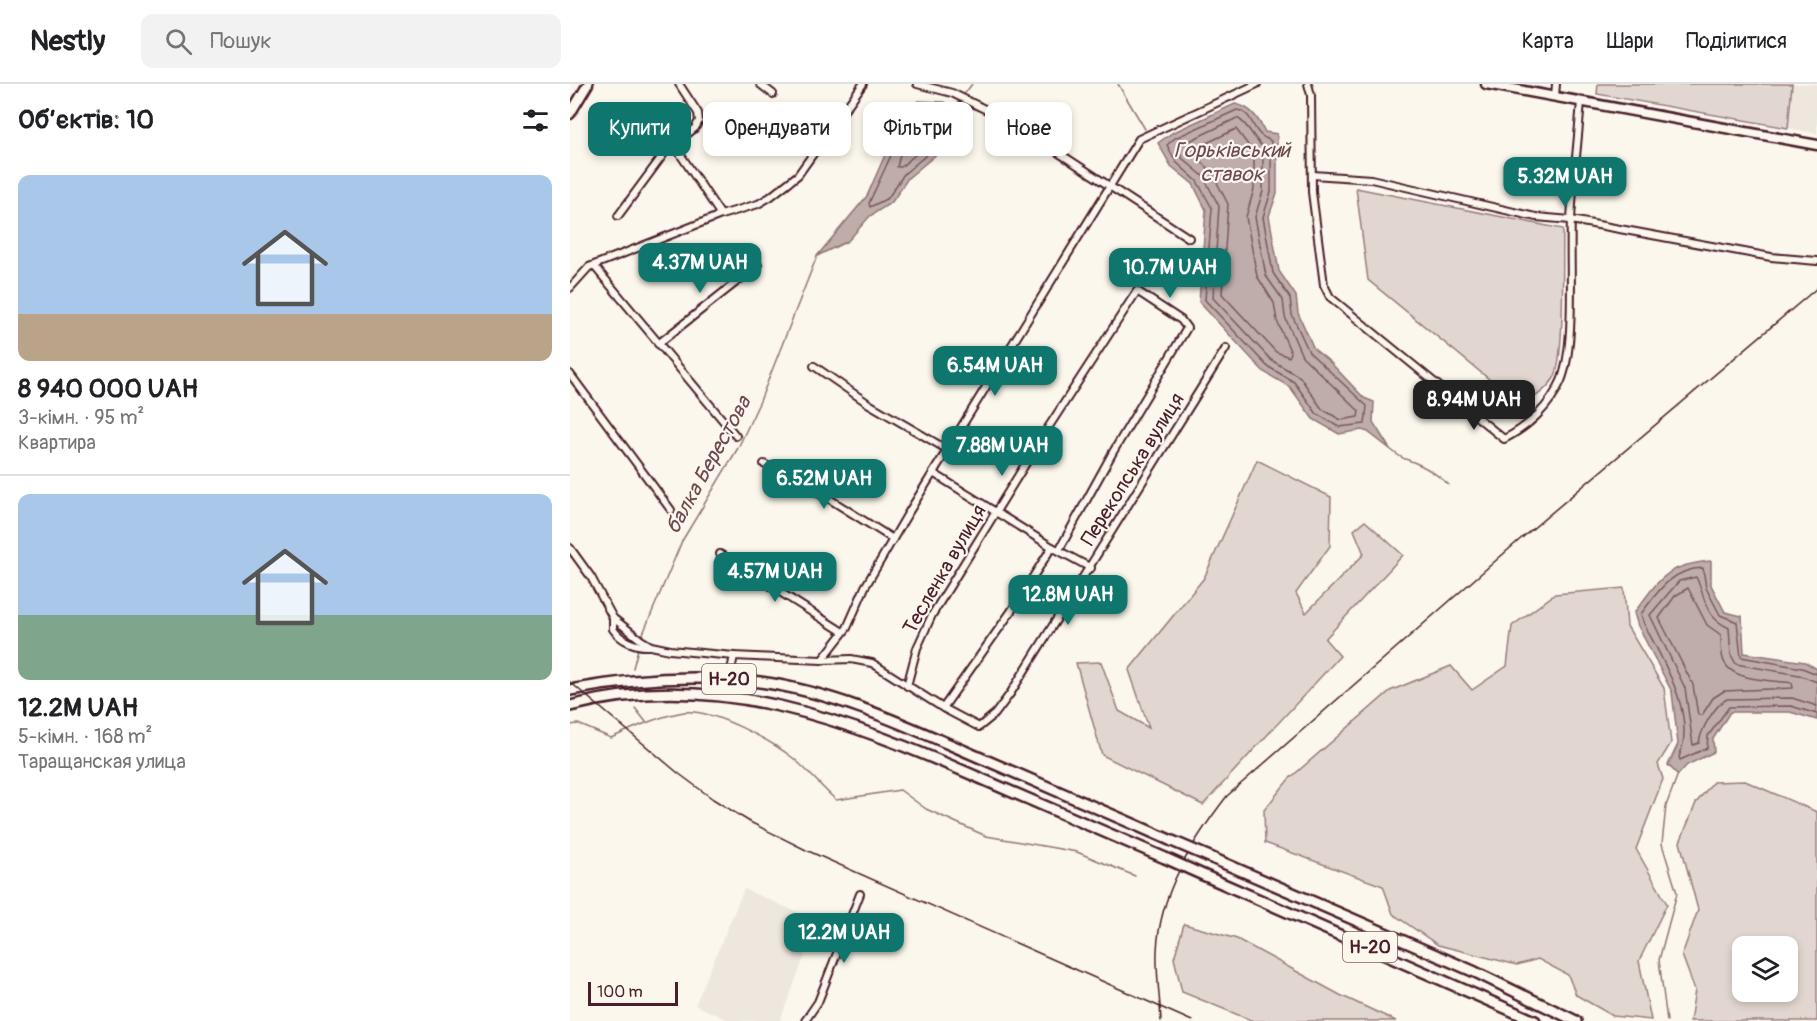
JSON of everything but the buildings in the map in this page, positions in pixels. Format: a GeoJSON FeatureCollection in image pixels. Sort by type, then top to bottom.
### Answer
{"type":"FeatureCollection","features":[{"type":"Feature","properties":{"kind":"main road","name":"Н-20"},"geometry":{"type":"LineString","coordinates":[[570,690],[658,677],[729,679],[792,688],[883,717],[1475,972],[1576,1021]]}},
{"type":"Feature","properties":{"kind":"main road"},"geometry":{"type":"LineString","coordinates":[[787,706],[792,688]]}},
{"type":"Feature","properties":{"kind":"main road","name":"Н-20"},"geometry":{"type":"LineString","coordinates":[[570,706],[616,696],[657,692],[713,695],[787,706],[881,735],[1535,1021]]}},
{"type":"Feature","properties":{"kind":"street"},"geometry":{"type":"LineString","coordinates":[[570,114],[588,84]]}},
{"type":"Feature","properties":{"kind":"street"},"geometry":{"type":"LineString","coordinates":[[679,84],[691,102]]}},
{"type":"Feature","properties":{"kind":"street"},"geometry":{"type":"LineString","coordinates":[[760,84],[773,94]]}},
{"type":"Feature","properties":{"kind":"street"},"geometry":{"type":"LineString","coordinates":[[570,288],[589,267],[595,267],[721,215],[758,204],[798,175],[863,84]]}},
{"type":"Feature","properties":{"kind":"street"},"geometry":{"type":"LineString","coordinates":[[918,84],[952,93],[1013,123],[1189,238]]}},
{"type":"Feature","properties":{"kind":"street"},"geometry":{"type":"LineString","coordinates":[[822,660],[843,632],[865,587],[893,539],[1139,139],[1257,84]]}},
{"type":"Feature","properties":{"kind":"street"},"geometry":{"type":"LineString","coordinates":[[1308,84],[1311,95],[1312,192],[1324,285],[1330,297],[1504,439],[1517,433],[1547,406],[1561,380],[1568,351],[1571,219],[1581,101]]}},
{"type":"Feature","properties":{"kind":"street"},"geometry":{"type":"LineString","coordinates":[[1486,84],[1817,145]]}},
{"type":"Feature","properties":{"kind":"street"},"geometry":{"type":"LineString","coordinates":[[1555,96],[1556,84]]}},
{"type":"Feature","properties":{"kind":"street"},"geometry":{"type":"LineString","coordinates":[[691,102],[698,113],[699,121],[691,129]]}},
{"type":"Feature","properties":{"kind":"street"},"geometry":{"type":"LineString","coordinates":[[618,216],[663,156]]}},
{"type":"Feature","properties":{"kind":"street"},"geometry":{"type":"LineString","coordinates":[[681,156],[721,215]]}},
{"type":"Feature","properties":{"kind":"street"},"geometry":{"type":"LineString","coordinates":[[1313,175],[1371,179],[1536,217],[1571,219],[1771,257],[1816,261]]}},
{"type":"Feature","properties":{"kind":"street"},"geometry":{"type":"LineString","coordinates":[[658,344],[758,265]]}},
{"type":"Feature","properties":{"kind":"street"},"geometry":{"type":"LineString","coordinates":[[595,267],[736,436]]}},
{"type":"Feature","properties":{"kind":"street","name":"Тесленка вулиця"},"geometry":{"type":"LineString","coordinates":[[907,686],[917,648],[932,615],[994,512],[1137,291],[1186,324],[1183,336],[1113,452],[1059,550]]}},
{"type":"Feature","properties":{"kind":"street","name":"Перекопська вулиця"},"geometry":{"type":"LineString","coordinates":[[613,618],[613,629],[621,638],[634,644],[734,656],[851,659],[872,663],[943,708],[979,727],[994,714],[1091,567],[1227,348]]}},
{"type":"Feature","properties":{"kind":"street"},"geometry":{"type":"LineString","coordinates":[[814,366],[869,404],[948,450]]}},
{"type":"Feature","properties":{"kind":"street"},"geometry":{"type":"LineString","coordinates":[[570,374],[671,510]]}},
{"type":"Feature","properties":{"kind":"street"},"geometry":{"type":"LineString","coordinates":[[764,464],[831,500],[893,539]]}},
{"type":"Feature","properties":{"kind":"street"},"geometry":{"type":"LineString","coordinates":[[933,473],[1052,547],[1091,567]]}},
{"type":"Feature","properties":{"kind":"street"},"geometry":{"type":"LineString","coordinates":[[943,708],[1010,613],[1052,547]]}},
{"type":"Feature","properties":{"kind":"street"},"geometry":{"type":"LineString","coordinates":[[570,548],[591,577],[613,618],[651,646]]}},
{"type":"Feature","properties":{"kind":"street"},"geometry":{"type":"LineString","coordinates":[[720,554],[843,632]]}},
{"type":"Feature","properties":{"kind":"street"},"geometry":{"type":"LineString","coordinates":[[729,679],[734,656]]}},
{"type":"Feature","properties":{"kind":"street"},"geometry":{"type":"LineString","coordinates":[[805,1021],[818,1002],[860,894]]}},
{"type":"Feature","properties":{"kind":"shaded area"},"geometry":{"type":"Polygon","coordinates":[[[1598,84],[1792,84],[1788,128],[1597,94],[1598,84]]]}},
{"type":"Feature","properties":{"kind":"shaded area"},"geometry":{"type":"Polygon","coordinates":[[[1792,84],[1817,84],[1817,134],[1788,128],[1792,84]]]}},
{"type":"Feature","properties":{"kind":"shaded area"},"geometry":{"type":"Polygon","coordinates":[[[1356,188],[1563,229],[1562,307],[1558,368],[1554,378],[1544,390],[1522,406],[1368,280],[1356,188]]]}},
{"type":"Feature","properties":{"kind":"shaded area"},"geometry":{"type":"Polygon","coordinates":[[[1257,460],[1331,497],[1330,546],[1296,593],[1306,613],[1364,554],[1354,530],[1365,521],[1403,555],[1325,639],[1340,656],[1203,805],[1102,755],[1076,663],[1101,662],[1119,711],[1149,728],[1129,670],[1204,578],[1257,460]]]}},
{"type":"Feature","properties":{"kind":"shaded area"},"geometry":{"type":"Polygon","coordinates":[[[1624,588],[1627,626],[1664,688],[1671,743],[1658,764],[1663,779],[1636,849],[1667,904],[1639,961],[1651,1020],[1613,1016],[1576,995],[1568,975],[1538,959],[1517,965],[1438,945],[1393,914],[1383,886],[1265,843],[1264,810],[1289,779],[1390,691],[1451,666],[1472,690],[1507,666],[1512,626],[1555,594],[1624,588]]]}},
{"type":"Feature","properties":{"kind":"shaded area"},"geometry":{"type":"Polygon","coordinates":[[[1745,781],[1817,812],[1817,1021],[1690,1021],[1695,990],[1682,955],[1698,910],[1680,842],[1696,803],[1713,782],[1745,781]]]}},
{"type":"Feature","properties":{"kind":"shaded area"},"geometry":{"type":"Polygon","coordinates":[[[744,889],[818,921],[780,1021],[730,1021],[695,1005],[744,889]]]}},
{"type":"Feature","properties":{"kind":"shaded area"},"geometry":{"type":"Polygon","coordinates":[[[1184,924],[1237,939],[1340,995],[1396,1021],[1253,1021],[1182,992],[1174,958],[1184,924]]]}},
{"type":"Feature","properties":{"kind":"water","name":"Горьківський ставок"},"geometry":{"type":"Polygon","coordinates":[[[1235,104],[1253,114],[1265,132],[1277,134],[1277,193],[1269,216],[1279,271],[1296,296],[1298,313],[1314,349],[1330,362],[1364,398],[1374,402],[1373,422],[1390,449],[1368,432],[1362,430],[1339,434],[1313,419],[1290,387],[1264,372],[1199,302],[1206,210],[1193,184],[1171,166],[1158,143],[1172,133],[1235,104]]]}},
{"type":"Feature","properties":{"kind":"water"},"geometry":{"type":"Polygon","coordinates":[[[884,156],[934,156],[908,178],[892,202],[870,216],[848,241],[817,256],[867,196],[884,156]]]}},
{"type":"Feature","properties":{"kind":"water"},"geometry":{"type":"Polygon","coordinates":[[[1711,561],[1711,585],[1725,612],[1742,616],[1744,653],[1805,662],[1817,669],[1817,720],[1790,712],[1730,712],[1713,739],[1714,752],[1687,765],[1678,775],[1668,765],[1678,744],[1672,692],[1638,626],[1634,613],[1658,583],[1673,570],[1711,561]]]}},
{"type":"Feature","properties":{"kind":"waterway","name":"балка Берестова"},"geometry":{"type":"LineString","coordinates":[[963,96],[972,84]]}},
{"type":"Feature","properties":{"kind":"waterway"},"geometry":{"type":"LineString","coordinates":[[1118,84],[1145,129]]}},
{"type":"Feature","properties":{"kind":"waterway","name":"балка Берестова"},"geometry":{"type":"LineString","coordinates":[[642,636],[682,541],[738,448],[760,401],[817,256]]}},
{"type":"Feature","properties":{"kind":"waterway"},"geometry":{"type":"LineString","coordinates":[[1390,449],[1428,469],[1449,485]]}},
{"type":"Feature","properties":{"kind":"waterway","name":"балка Берестова"},"geometry":{"type":"LineString","coordinates":[[633,668],[638,649]]}},
{"type":"Feature","properties":{"kind":"waterway","name":"балка Берестова"},"geometry":{"type":"LineString","coordinates":[[635,708],[646,722]]}},
{"type":"Feature","properties":{"kind":"waterway","name":"балка Берестова"},"geometry":{"type":"LineString","coordinates":[[570,725],[578,724],[611,738],[665,716],[684,712],[710,715],[741,727],[783,751],[799,763],[836,800],[900,790],[926,809],[986,836],[1077,852],[1135,876]]}},
{"type":"Feature","properties":{"kind":"waterway"},"geometry":{"type":"LineString","coordinates":[[1667,1021],[1659,960],[1677,893],[1662,844],[1666,806],[1678,774]]}},
{"type":"Feature","properties":{"kind":"railway"},"geometry":{"type":"LineString","coordinates":[[1161,1021],[1157,951],[1164,909],[1190,849],[1227,796],[1517,542],[1817,288]]}},
{"type":"Feature","properties":{"kind":"railway"},"geometry":{"type":"LineString","coordinates":[[570,682],[678,773],[713,799],[750,822],[806,850],[1192,1021]]}}]}
